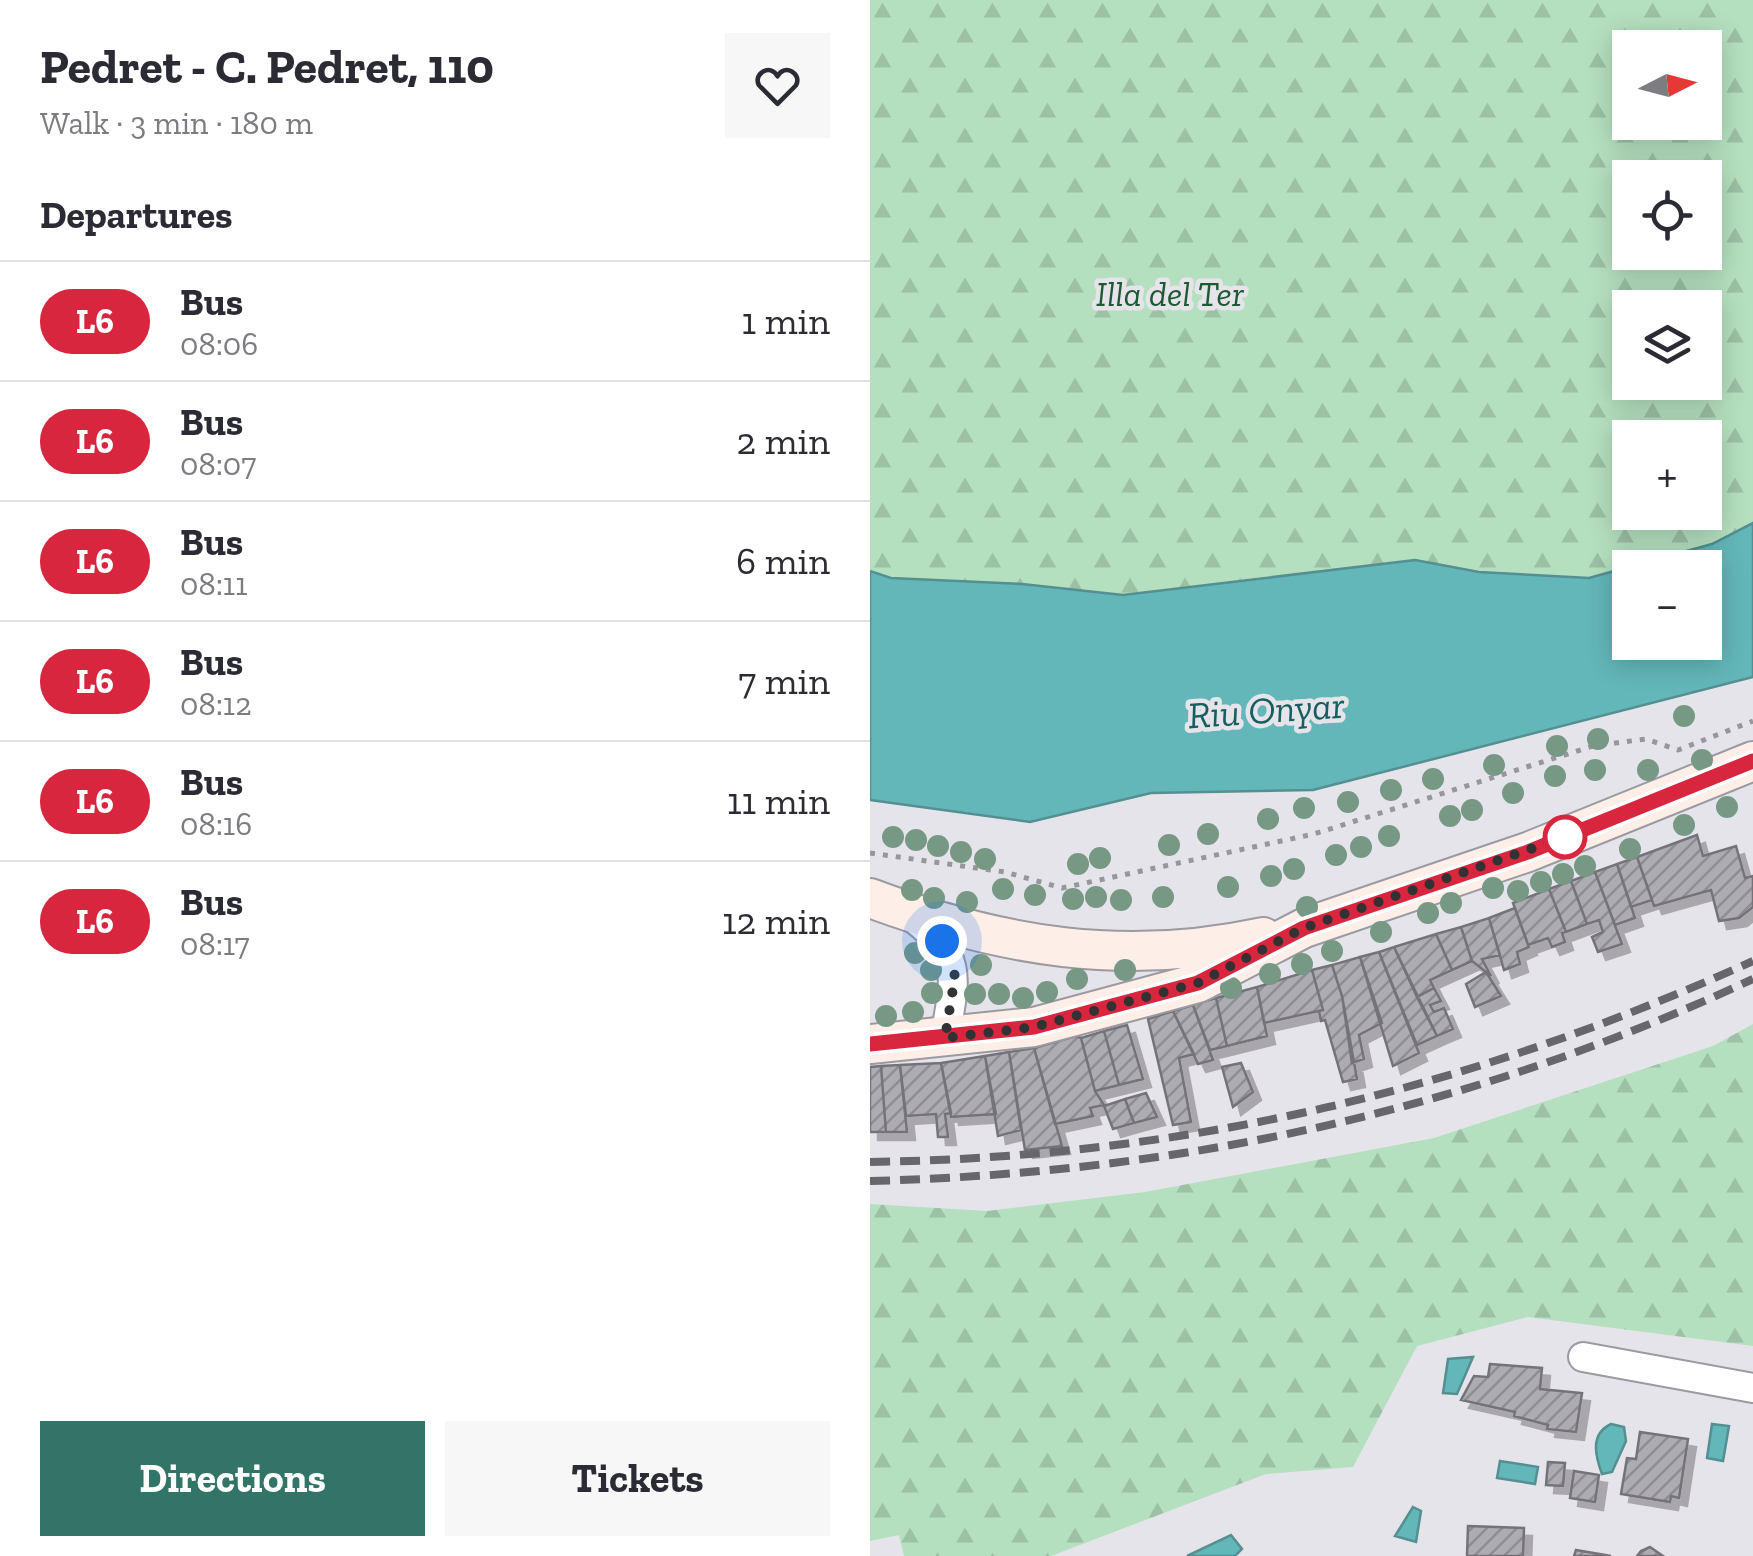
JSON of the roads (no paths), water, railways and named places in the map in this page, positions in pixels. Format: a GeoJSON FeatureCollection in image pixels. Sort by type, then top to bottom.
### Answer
{"type":"FeatureCollection","features":[{"type":"Feature","properties":{"kind":"street"},"geometry":{"type":"LineString","coordinates":[[870,898],[906,912],[1016,941],[1104,953],[1214,948],[1304,928],[1528,852],[1753,761]]}},
{"type":"Feature","properties":{"kind":"street"},"geometry":{"type":"LineString","coordinates":[[906,912],[942,941],[955,976],[945,1038]]}},
{"type":"Feature","properties":{"kind":"street"},"geometry":{"type":"LineString","coordinates":[[870,1044],[1034,1027],[1198,983],[1304,928]]}},
{"type":"Feature","properties":{"kind":"street"},"geometry":{"type":"LineString","coordinates":[[1583,1357],[1753,1388]]}},
{"type":"Feature","properties":{"kind":"water","name":"Riu Onyar"},"geometry":{"type":"Polygon","coordinates":[[[1753,523],[1753,677],[1313,790],[1151,793],[1030,822],[870,800],[870,571],[891,578],[1022,584],[1123,595],[1415,560],[1479,572],[1589,578],[1612,572],[1612,660],[1722,660],[1722,550],[1690,550],[1712,544],[1753,523]]]}},
{"type":"Feature","properties":{"kind":"water"},"geometry":{"type":"Polygon","coordinates":[[[1473,1357],[1457,1394],[1443,1393],[1448,1359],[1473,1357]]]}},
{"type":"Feature","properties":{"kind":"water"},"geometry":{"type":"Polygon","coordinates":[[[1611,1424],[1624,1427],[1626,1441],[1612,1472],[1602,1474],[1597,1439],[1611,1424]]]}},
{"type":"Feature","properties":{"kind":"water"},"geometry":{"type":"Polygon","coordinates":[[[1712,1424],[1729,1426],[1723,1461],[1707,1458],[1712,1424]]]}},
{"type":"Feature","properties":{"kind":"water"},"geometry":{"type":"Polygon","coordinates":[[[1500,1461],[1538,1467],[1535,1484],[1497,1478],[1500,1461]]]}},
{"type":"Feature","properties":{"kind":"water"},"geometry":{"type":"Polygon","coordinates":[[[1413,1507],[1421,1511],[1416,1542],[1395,1536],[1413,1507]]]}},
{"type":"Feature","properties":{"kind":"water"},"geometry":{"type":"Polygon","coordinates":[[[1231,1535],[1242,1549],[1235,1556],[1187,1556],[1231,1535]]]}},
{"type":"Feature","properties":{"kind":"railway"},"geometry":{"type":"LineString","coordinates":[[870,1162],[1101,1147],[1322,1108],[1538,1047],[1753,961]]}},
{"type":"Feature","properties":{"kind":"railway"},"geometry":{"type":"LineString","coordinates":[[870,1181],[1099,1165],[1322,1126],[1431,1099],[1539,1065],[1647,1025],[1753,979]]}},
{"type":"Feature","properties":{"kind":"park label","name":"Illa del Ter"},"geometry":{"type":"Point","coordinates":[1170,294]}}]}
